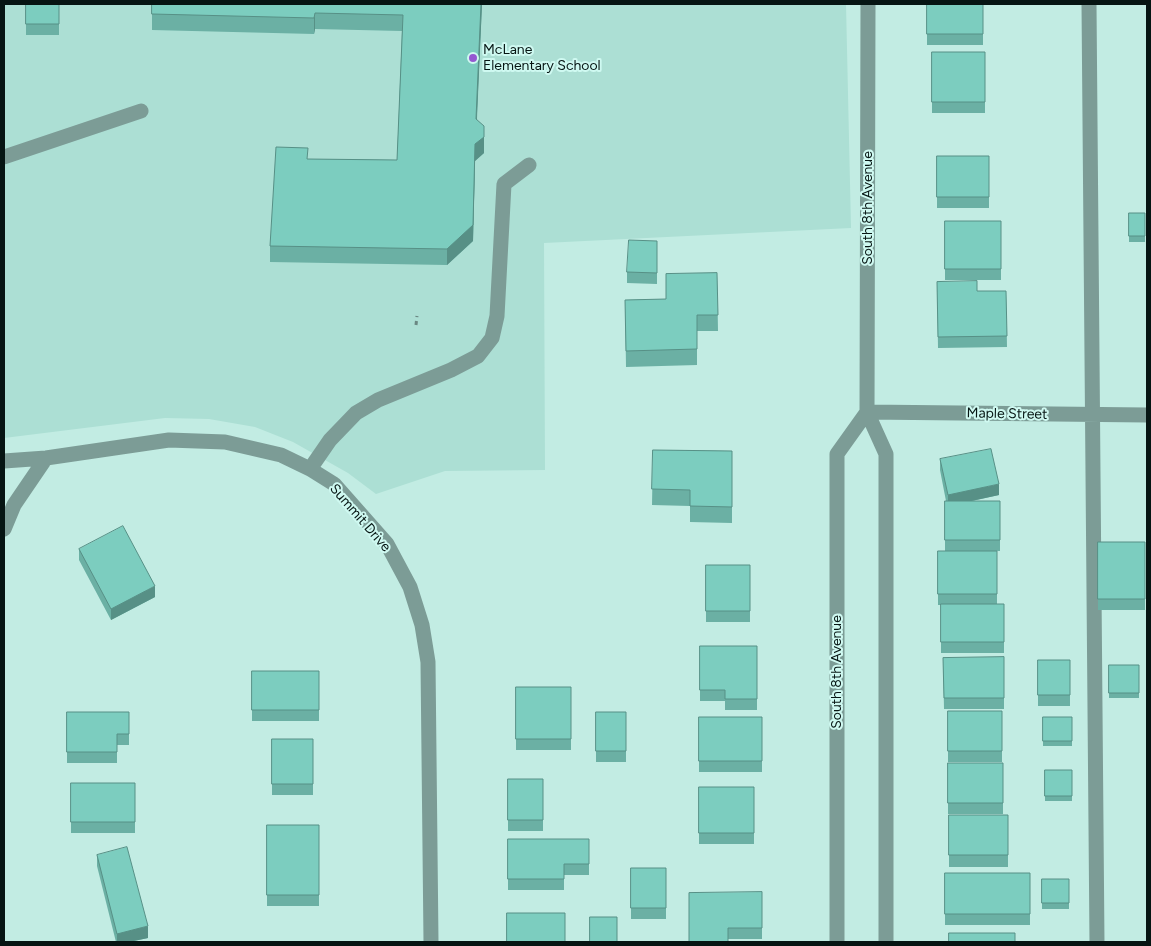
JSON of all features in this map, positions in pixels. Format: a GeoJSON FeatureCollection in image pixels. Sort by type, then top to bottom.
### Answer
{"type":"FeatureCollection","features":[{"type":"Feature","properties":{"kind":"street","name":"South 8th Avenue"},"geometry":{"type":"LineString","coordinates":[[868,4],[867,412],[886,454],[886,942]]}},
{"type":"Feature","properties":{"kind":"street"},"geometry":{"type":"LineString","coordinates":[[1089,4],[1097,942]]}},
{"type":"Feature","properties":{"kind":"street"},"geometry":{"type":"LineString","coordinates":[[4,157],[141,111]]}},
{"type":"Feature","properties":{"kind":"street"},"geometry":{"type":"LineString","coordinates":[[310,469],[330,440],[356,414],[378,400],[451,370],[478,356],[492,338],[497,316],[504,184],[529,165]]}},
{"type":"Feature","properties":{"kind":"street","name":"South 8th Avenue"},"geometry":{"type":"LineString","coordinates":[[837,942],[837,454],[867,412]]}},
{"type":"Feature","properties":{"kind":"street","name":"Maple Street"},"geometry":{"type":"LineString","coordinates":[[867,412],[1147,415]]}},
{"type":"Feature","properties":{"kind":"street","name":"Summit Drive"},"geometry":{"type":"LineString","coordinates":[[4,462],[46,458],[169,440],[216,441],[281,455],[310,469],[334,484],[387,544],[410,587],[422,624],[428,662],[431,942]]}},
{"type":"Feature","properties":{"kind":"street"},"geometry":{"type":"LineString","coordinates":[[4,529],[14,505],[46,458]]}},
{"type":"Feature","properties":{"kind":"path"},"geometry":{"type":"LineString","coordinates":[[416,325],[417,316]]}},
{"type":"Feature","properties":{"kind":"shaded area"},"geometry":{"type":"Polygon","coordinates":[[[4,4],[846,4],[851,228],[544,243],[545,470],[445,471],[376,494],[348,473],[293,442],[255,427],[209,419],[165,418],[4,438],[4,4]]]}},
{"type":"Feature","properties":{"kind":"building"},"geometry":{"type":"Polygon","coordinates":[[[26,4],[59,4],[59,24],[26,24],[26,4]]]}},
{"type":"Feature","properties":{"kind":"building"},"geometry":{"type":"Polygon","coordinates":[[[152,4],[481,4],[476,119],[484,126],[484,137],[475,144],[473,225],[447,249],[270,246],[276,147],[308,148],[307,159],[397,160],[403,15],[315,13],[314,18],[152,14],[152,4]]]}},
{"type":"Feature","properties":{"kind":"building"},"geometry":{"type":"Polygon","coordinates":[[[927,4],[983,4],[983,34],[927,34],[927,4]]]}},
{"type":"Feature","properties":{"kind":"building"},"geometry":{"type":"Polygon","coordinates":[[[932,52],[985,52],[985,102],[932,102],[932,52]]]}},
{"type":"Feature","properties":{"kind":"building"},"geometry":{"type":"Polygon","coordinates":[[[937,156],[989,156],[989,197],[937,197],[937,156]]]}},
{"type":"Feature","properties":{"kind":"building"},"geometry":{"type":"Polygon","coordinates":[[[1129,213],[1145,213],[1145,236],[1129,236],[1129,213]]]}},
{"type":"Feature","properties":{"kind":"building"},"geometry":{"type":"Polygon","coordinates":[[[945,221],[1001,221],[1001,269],[945,269],[945,221]]]}},
{"type":"Feature","properties":{"kind":"building"},"geometry":{"type":"Polygon","coordinates":[[[629,240],[657,241],[657,273],[627,272],[629,240]]]}},
{"type":"Feature","properties":{"kind":"building"},"geometry":{"type":"Polygon","coordinates":[[[717,273],[718,315],[697,315],[697,349],[626,351],[625,300],[666,299],[666,274],[717,273]]]}},
{"type":"Feature","properties":{"kind":"building"},"geometry":{"type":"Polygon","coordinates":[[[977,281],[977,291],[1006,291],[1007,336],[938,337],[937,282],[977,281]]]}},
{"type":"Feature","properties":{"kind":"building"},"geometry":{"type":"Polygon","coordinates":[[[991,449],[999,484],[948,495],[940,459],[991,449]]]}},
{"type":"Feature","properties":{"kind":"building"},"geometry":{"type":"Polygon","coordinates":[[[653,450],[732,451],[732,507],[690,506],[690,490],[652,489],[653,450]]]}},
{"type":"Feature","properties":{"kind":"building"},"geometry":{"type":"Polygon","coordinates":[[[945,501],[1000,501],[1000,540],[945,540],[945,501]]]}},
{"type":"Feature","properties":{"kind":"building"},"geometry":{"type":"Polygon","coordinates":[[[123,526],[155,586],[111,609],[79,549],[123,526]]]}},
{"type":"Feature","properties":{"kind":"building"},"geometry":{"type":"Polygon","coordinates":[[[1098,542],[1145,542],[1145,599],[1098,599],[1098,542]]]}},
{"type":"Feature","properties":{"kind":"building"},"geometry":{"type":"Polygon","coordinates":[[[938,551],[997,551],[997,594],[938,594],[938,551]]]}},
{"type":"Feature","properties":{"kind":"building"},"geometry":{"type":"Polygon","coordinates":[[[706,565],[750,565],[750,611],[706,611],[706,565]]]}},
{"type":"Feature","properties":{"kind":"building"},"geometry":{"type":"Polygon","coordinates":[[[941,604],[1004,604],[1004,642],[941,642],[941,604]]]}},
{"type":"Feature","properties":{"kind":"building"},"geometry":{"type":"Polygon","coordinates":[[[700,646],[757,646],[757,699],[725,699],[725,690],[700,690],[700,646]]]}},
{"type":"Feature","properties":{"kind":"building"},"geometry":{"type":"Polygon","coordinates":[[[1004,657],[1004,698],[944,698],[943,658],[1004,657]]]}},
{"type":"Feature","properties":{"kind":"building"},"geometry":{"type":"Polygon","coordinates":[[[1038,660],[1070,660],[1070,695],[1038,695],[1038,660]]]}},
{"type":"Feature","properties":{"kind":"building"},"geometry":{"type":"Polygon","coordinates":[[[1109,665],[1139,665],[1139,693],[1109,693],[1109,665]]]}},
{"type":"Feature","properties":{"kind":"building"},"geometry":{"type":"Polygon","coordinates":[[[252,671],[319,671],[319,710],[252,710],[252,671]]]}},
{"type":"Feature","properties":{"kind":"building"},"geometry":{"type":"Polygon","coordinates":[[[516,687],[571,687],[571,739],[516,739],[516,687]]]}},
{"type":"Feature","properties":{"kind":"building"},"geometry":{"type":"Polygon","coordinates":[[[948,711],[1002,711],[1002,751],[948,751],[948,711]]]}},
{"type":"Feature","properties":{"kind":"building"},"geometry":{"type":"Polygon","coordinates":[[[67,712],[129,712],[129,734],[117,734],[117,752],[67,752],[67,712]]]}},
{"type":"Feature","properties":{"kind":"building"},"geometry":{"type":"Polygon","coordinates":[[[596,712],[626,712],[626,751],[596,751],[596,712]]]}},
{"type":"Feature","properties":{"kind":"building"},"geometry":{"type":"Polygon","coordinates":[[[699,717],[762,717],[762,761],[699,761],[699,717]]]}},
{"type":"Feature","properties":{"kind":"building"},"geometry":{"type":"Polygon","coordinates":[[[1043,717],[1072,717],[1072,741],[1043,741],[1043,717]]]}},
{"type":"Feature","properties":{"kind":"building"},"geometry":{"type":"Polygon","coordinates":[[[272,739],[313,739],[313,784],[272,784],[272,739]]]}},
{"type":"Feature","properties":{"kind":"building"},"geometry":{"type":"Polygon","coordinates":[[[948,763],[1003,763],[1003,803],[948,803],[948,763]]]}},
{"type":"Feature","properties":{"kind":"building"},"geometry":{"type":"Polygon","coordinates":[[[1045,770],[1072,770],[1072,796],[1045,796],[1045,770]]]}},
{"type":"Feature","properties":{"kind":"building"},"geometry":{"type":"Polygon","coordinates":[[[508,779],[543,779],[543,820],[508,820],[508,779]]]}},
{"type":"Feature","properties":{"kind":"building"},"geometry":{"type":"Polygon","coordinates":[[[71,783],[135,783],[135,822],[71,822],[71,783]]]}},
{"type":"Feature","properties":{"kind":"building"},"geometry":{"type":"Polygon","coordinates":[[[699,787],[754,787],[754,833],[699,833],[699,787]]]}},
{"type":"Feature","properties":{"kind":"building"},"geometry":{"type":"Polygon","coordinates":[[[949,815],[1008,815],[1008,855],[949,855],[949,815]]]}},
{"type":"Feature","properties":{"kind":"building"},"geometry":{"type":"Polygon","coordinates":[[[267,825],[319,825],[319,895],[267,895],[267,825]]]}},
{"type":"Feature","properties":{"kind":"building"},"geometry":{"type":"Polygon","coordinates":[[[508,839],[589,839],[589,864],[564,864],[564,879],[508,879],[508,839]]]}},
{"type":"Feature","properties":{"kind":"building"},"geometry":{"type":"Polygon","coordinates":[[[127,847],[148,926],[117,934],[97,855],[127,847]]]}},
{"type":"Feature","properties":{"kind":"building"},"geometry":{"type":"Polygon","coordinates":[[[631,868],[666,868],[666,908],[631,908],[631,868]]]}},
{"type":"Feature","properties":{"kind":"building"},"geometry":{"type":"Polygon","coordinates":[[[945,873],[1030,873],[1030,914],[945,914],[945,873]]]}},
{"type":"Feature","properties":{"kind":"building"},"geometry":{"type":"Polygon","coordinates":[[[1042,879],[1069,879],[1069,903],[1042,903],[1042,879]]]}},
{"type":"Feature","properties":{"kind":"building"},"geometry":{"type":"Polygon","coordinates":[[[762,892],[762,928],[728,928],[728,942],[689,942],[689,893],[762,892]]]}},
{"type":"Feature","properties":{"kind":"building"},"geometry":{"type":"Polygon","coordinates":[[[507,913],[565,913],[565,942],[507,942],[507,913]]]}},
{"type":"Feature","properties":{"kind":"building"},"geometry":{"type":"Polygon","coordinates":[[[590,917],[617,917],[617,942],[590,942],[590,917]]]}},
{"type":"Feature","properties":{"kind":"building"},"geometry":{"type":"Polygon","coordinates":[[[949,933],[1015,933],[1015,942],[949,942],[949,933]]]}},
{"type":"Feature","properties":{"kind":"place","name":"McLane Elementary School"},"geometry":{"type":"Point","coordinates":[473,58]}}]}
